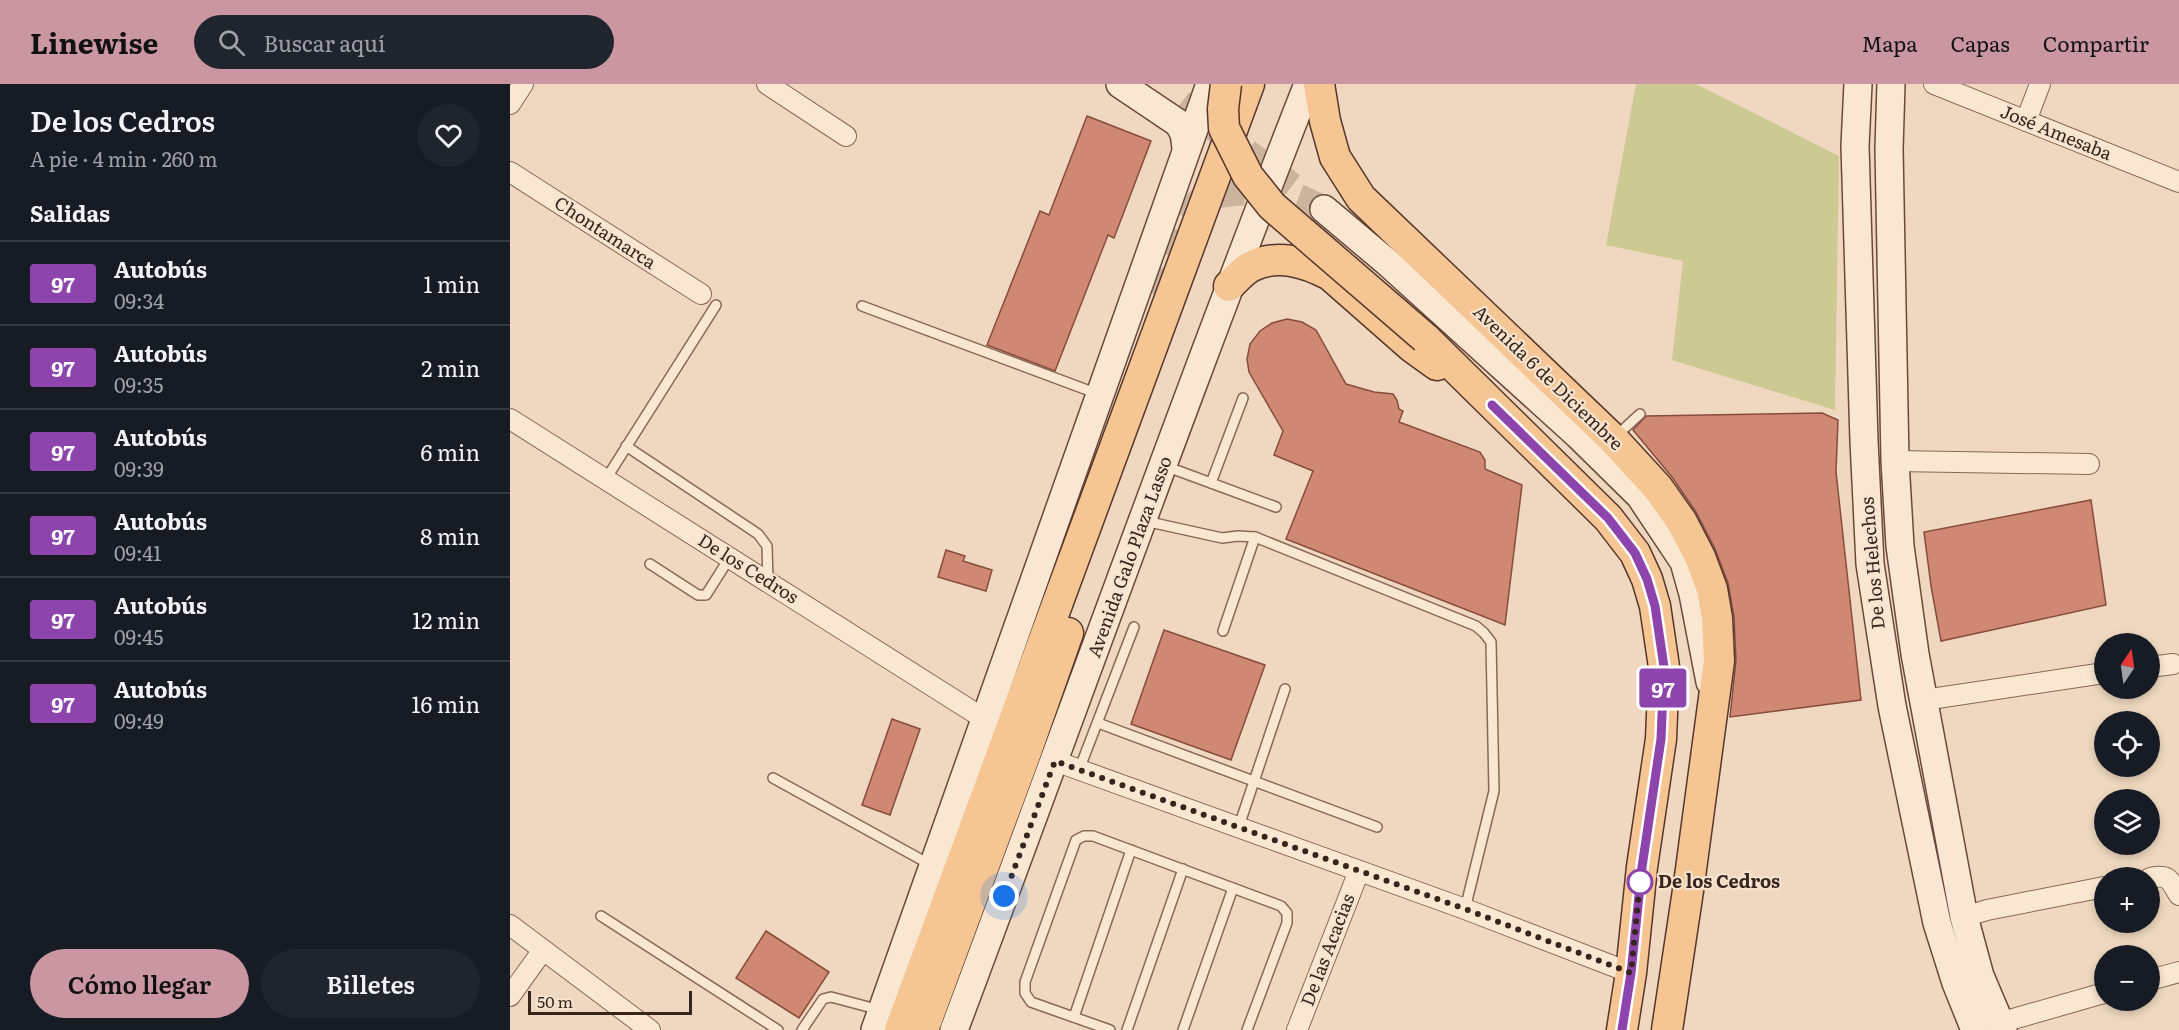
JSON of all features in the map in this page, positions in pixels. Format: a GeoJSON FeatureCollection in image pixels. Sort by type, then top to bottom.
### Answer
{"type":"FeatureCollection","features":[{"type":"Feature","properties":{"kind":"main road"},"geometry":{"type":"LineString","coordinates":[[1120,84],[1178,123],[1184,133],[1186,148]]}},
{"type":"Feature","properties":{"kind":"main road"},"geometry":{"type":"LineString","coordinates":[[1152,84],[1180,103]]}},
{"type":"Feature","properties":{"kind":"main road"},"geometry":{"type":"LineString","coordinates":[[886,1024],[934,867],[1210,84]]}},
{"type":"Feature","properties":{"kind":"main road"},"geometry":{"type":"LineString","coordinates":[[1226,84],[1223,109],[1224,128],[1248,176],[1266,199],[1425,338],[1608,518],[1635,553],[1647,579],[1655,606],[1664,667],[1661,739],[1642,867],[1631,973],[1622,1030]]}},
{"type":"Feature","properties":{"kind":"main road"},"geometry":{"type":"LineString","coordinates":[[886,1024],[1250,84]]}},
{"type":"Feature","properties":{"kind":"main road","name":"Avenida Galo Plaza Lasso"},"geometry":{"type":"LineString","coordinates":[[923,1030],[1095,557],[1271,84]]}},
{"type":"Feature","properties":{"kind":"main road","name":"Avenida Galo Plaza Lasso"},"geometry":{"type":"LineString","coordinates":[[954,1030],[1067,765],[1143,520],[1229,285],[1308,84]]}},
{"type":"Feature","properties":{"kind":"main road","name":"Avenida 6 de Diciembre"},"geometry":{"type":"LineString","coordinates":[[1318,84],[1325,122],[1335,157],[1361,198],[1613,439],[1658,488],[1682,522],[1700,557],[1712,589],[1717,618],[1719,661],[1667,1030]]}},
{"type":"Feature","properties":{"kind":"main road","name":"De los Helechos"},"geometry":{"type":"LineString","coordinates":[[1858,84],[1855,146],[1864,441],[1869,541],[1884,664],[1937,922],[1956,983],[1992,1028]]}},
{"type":"Feature","properties":{"kind":"main road","name":"De los Helechos"},"geometry":{"type":"LineString","coordinates":[[1891,84],[1889,149],[1895,461],[1900,546],[1915,654],[1964,917],[1992,1028]]}},
{"type":"Feature","properties":{"kind":"main road"},"geometry":{"type":"LineString","coordinates":[[1855,146],[1889,149]]}},
{"type":"Feature","properties":{"kind":"main road","name":"Avenida 6 de Diciembre"},"geometry":{"type":"LineString","coordinates":[[1324,209],[1387,262],[1552,411],[1640,496],[1684,562],[1693,594],[1714,701]]}},
{"type":"Feature","properties":{"kind":"main road"},"geometry":{"type":"LineString","coordinates":[[1229,285],[1249,268],[1269,260],[1284,259],[1314,266],[1330,275],[1412,347],[1492,405]]}},
{"type":"Feature","properties":{"kind":"main road"},"geometry":{"type":"LineString","coordinates":[[1042,563],[1150,292]]}},
{"type":"Feature","properties":{"kind":"street"},"geometry":{"type":"LineString","coordinates":[[510,104],[523,84]]}},
{"type":"Feature","properties":{"kind":"street"},"geometry":{"type":"LineString","coordinates":[[767,84],[846,136]]}},
{"type":"Feature","properties":{"kind":"street","name":"José Amesaba"},"geometry":{"type":"LineString","coordinates":[[1934,84],[2179,182]]}},
{"type":"Feature","properties":{"kind":"street"},"geometry":{"type":"LineString","coordinates":[[2026,121],[2040,84]]}},
{"type":"Feature","properties":{"kind":"street","name":"Chontamarca"},"geometry":{"type":"LineString","coordinates":[[510,171],[708,299]]}},
{"type":"Feature","properties":{"kind":"street","name":"De los Cedros"},"geometry":{"type":"LineString","coordinates":[[510,419],[986,720]]}},
{"type":"Feature","properties":{"kind":"street"},"geometry":{"type":"LineString","coordinates":[[1895,461],[2089,464]]}},
{"type":"Feature","properties":{"kind":"street"},"geometry":{"type":"LineString","coordinates":[[2160,665],[2173,663]]}},
{"type":"Feature","properties":{"kind":"street"},"geometry":{"type":"LineString","coordinates":[[1924,700],[2094,674]]}},
{"type":"Feature","properties":{"kind":"street"},"geometry":{"type":"LineString","coordinates":[[1067,765],[1465,909],[1631,973]]}},
{"type":"Feature","properties":{"kind":"street","name":"De las Acacias"},"geometry":{"type":"LineString","coordinates":[[1297,1030],[1359,871]]}},
{"type":"Feature","properties":{"kind":"street"},"geometry":{"type":"LineString","coordinates":[[2160,876],[2169,878],[2179,895]]}},
{"type":"Feature","properties":{"kind":"street"},"geometry":{"type":"LineString","coordinates":[[1964,917],[1987,910],[2094,889]]}},
{"type":"Feature","properties":{"kind":"street"},"geometry":{"type":"LineString","coordinates":[[510,925],[650,1030]]}},
{"type":"Feature","properties":{"kind":"street"},"geometry":{"type":"LineString","coordinates":[[510,996],[543,950]]}},
{"type":"Feature","properties":{"kind":"street"},"geometry":{"type":"LineString","coordinates":[[2160,977],[2179,972]]}},
{"type":"Feature","properties":{"kind":"street"},"geometry":{"type":"LineString","coordinates":[[1992,1028],[2094,996]]}},
{"type":"Feature","properties":{"kind":"lane"},"geometry":{"type":"LineString","coordinates":[[606,479],[708,299]]}},
{"type":"Feature","properties":{"kind":"lane"},"geometry":{"type":"LineString","coordinates":[[862,306],[1099,394]]}},
{"type":"Feature","properties":{"kind":"lane"},"geometry":{"type":"LineString","coordinates":[[1211,483],[1242,398]]}},
{"type":"Feature","properties":{"kind":"lane"},"geometry":{"type":"LineString","coordinates":[[1613,439],[1640,414]]}},
{"type":"Feature","properties":{"kind":"lane"},"geometry":{"type":"LineString","coordinates":[[626,446],[758,534],[767,546],[768,582]]}},
{"type":"Feature","properties":{"kind":"lane"},"geometry":{"type":"LineString","coordinates":[[1163,465],[1276,507]]}},
{"type":"Feature","properties":{"kind":"lane"},"geometry":{"type":"LineString","coordinates":[[1143,520],[1222,538],[1255,537],[1476,626],[1484,633],[1491,642],[1494,791],[1465,909]]}},
{"type":"Feature","properties":{"kind":"lane"},"geometry":{"type":"LineString","coordinates":[[1223,631],[1255,537]]}},
{"type":"Feature","properties":{"kind":"lane"},"geometry":{"type":"LineString","coordinates":[[650,564],[698,596],[706,596],[730,557]]}},
{"type":"Feature","properties":{"kind":"lane"},"geometry":{"type":"LineString","coordinates":[[1067,765],[1098,723],[1134,627]]}},
{"type":"Feature","properties":{"kind":"lane"},"geometry":{"type":"LineString","coordinates":[[1239,826],[1285,689]]}},
{"type":"Feature","properties":{"kind":"lane"},"geometry":{"type":"LineString","coordinates":[[1098,723],[1377,827]]}},
{"type":"Feature","properties":{"kind":"lane"},"geometry":{"type":"LineString","coordinates":[[773,778],[934,867]]}},
{"type":"Feature","properties":{"kind":"lane"},"geometry":{"type":"LineString","coordinates":[[1110,1030],[1030,1002],[1025,993],[1025,982],[1076,840],[1084,836],[1093,836],[1281,906],[1287,913],[1287,922],[1246,1030]]}},
{"type":"Feature","properties":{"kind":"lane"},"geometry":{"type":"LineString","coordinates":[[1074,1017],[1131,850]]}},
{"type":"Feature","properties":{"kind":"lane"},"geometry":{"type":"LineString","coordinates":[[1127,1030],[1183,870]]}},
{"type":"Feature","properties":{"kind":"lane"},"geometry":{"type":"LineString","coordinates":[[1183,1030],[1233,888]]}},
{"type":"Feature","properties":{"kind":"lane"},"geometry":{"type":"LineString","coordinates":[[601,916],[778,1030]]}},
{"type":"Feature","properties":{"kind":"lane"},"geometry":{"type":"LineString","coordinates":[[802,1030],[823,999],[831,997],[886,1024]]}},
{"type":"Feature","properties":{"kind":"shaded area"},"geometry":{"type":"Polygon","coordinates":[[[1636,84],[1696,84],[1839,156],[1835,410],[1672,360],[1683,261],[1606,245],[1636,84]]]}},
{"type":"Feature","properties":{"kind":"building"},"geometry":{"type":"Polygon","coordinates":[[[1087,116],[1151,141],[1114,238],[1108,235],[1055,371],[987,345],[1040,211],[1049,215],[1087,116]]]}},
{"type":"Feature","properties":{"kind":"building"},"geometry":{"type":"Polygon","coordinates":[[[1287,319],[1302,322],[1316,330],[1346,384],[1374,392],[1393,394],[1399,409],[1403,411],[1399,422],[1480,452],[1485,460],[1485,469],[1522,485],[1505,625],[1286,539],[1313,471],[1274,455],[1283,431],[1249,372],[1247,359],[1250,344],[1260,331],[1272,323],[1287,319]]]}},
{"type":"Feature","properties":{"kind":"building"},"geometry":{"type":"Polygon","coordinates":[[[1822,413],[1838,420],[1836,472],[1861,700],[1730,717],[1736,660],[1734,617],[1728,583],[1715,549],[1696,512],[1672,477],[1633,430],[1646,416],[1822,413]]]}},
{"type":"Feature","properties":{"kind":"building"},"geometry":{"type":"Polygon","coordinates":[[[2091,500],[2106,605],[1941,641],[1924,532],[2091,500]]]}},
{"type":"Feature","properties":{"kind":"building"},"geometry":{"type":"Polygon","coordinates":[[[946,550],[965,556],[963,561],[992,570],[986,591],[938,577],[946,550]]]}},
{"type":"Feature","properties":{"kind":"building"},"geometry":{"type":"Polygon","coordinates":[[[1164,630],[1265,665],[1231,760],[1131,724],[1164,630]]]}},
{"type":"Feature","properties":{"kind":"building"},"geometry":{"type":"Polygon","coordinates":[[[892,719],[920,729],[890,815],[862,805],[892,719]]]}},
{"type":"Feature","properties":{"kind":"building"},"geometry":{"type":"Polygon","coordinates":[[[766,931],[829,972],[799,1018],[736,978],[766,931]]]}},
{"type":"Feature","properties":{"kind":"tunnel"},"geometry":{"type":"LineString","coordinates":[[1181,103],[1292,186]]}},
{"type":"Feature","properties":{"kind":"tunnel"},"geometry":{"type":"LineString","coordinates":[[1150,292],[1184,220],[1199,202],[1207,198],[1245,192],[1285,194],[1306,200],[1324,209]]}},
{"type":"Feature","properties":{"kind":"bus line","name":"97"},"geometry":{"type":"LineString","coordinates":[[1492,405],[1608,518],[1635,553],[1647,579],[1655,606],[1664,667],[1661,739],[1642,867],[1631,973],[1622,1030]]}},
{"type":"Feature","properties":{"kind":"place","name":"De los Cedros"},"geometry":{"type":"Point","coordinates":[1640,882]}},
{"type":"Feature","properties":{"kind":"route"},"geometry":{"type":"LineString","coordinates":[[1004,896],[1055,761],[1465,909],[1631,973],[1640,882]]}}]}
